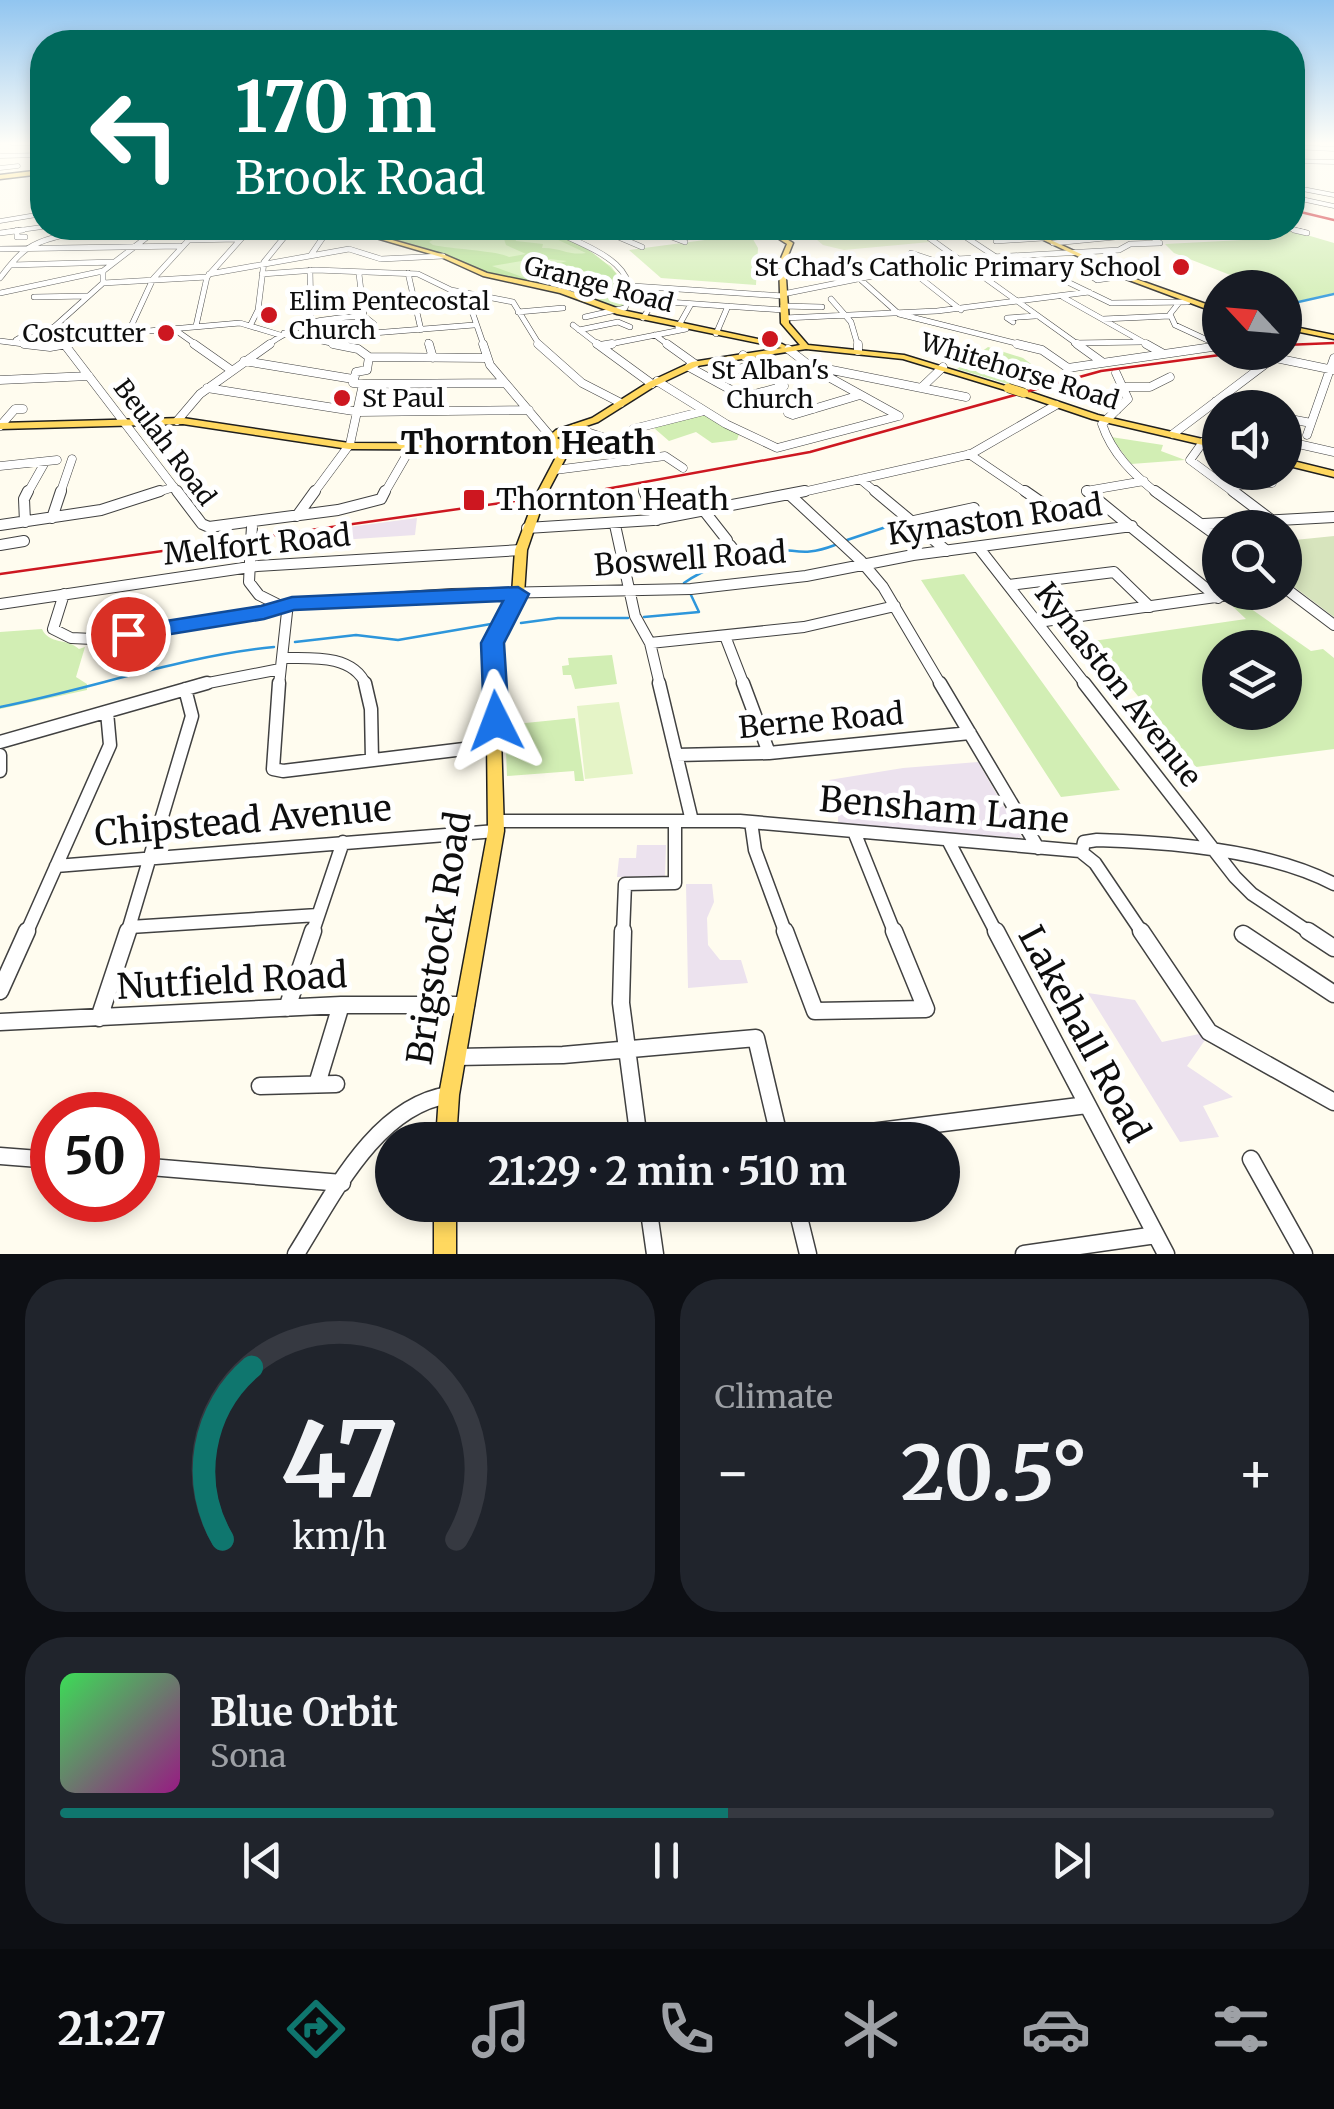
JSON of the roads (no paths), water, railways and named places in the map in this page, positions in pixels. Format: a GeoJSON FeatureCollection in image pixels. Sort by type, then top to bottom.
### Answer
{"type":"FeatureCollection","features":[{"type":"Feature","properties":{"kind":"main road","name":"Grange Road"},"geometry":{"type":"LineString","coordinates":[[387,240],[443,256],[485,275],[562,291],[618,312],[788,350]]}},
{"type":"Feature","properties":{"kind":"main road"},"geometry":{"type":"LineString","coordinates":[[786,240],[790,243],[782,263],[783,305],[788,330],[806,347]]}},
{"type":"Feature","properties":{"kind":"main road"},"geometry":{"type":"LineString","coordinates":[[1047,240],[1123,276],[1202,306]]}},
{"type":"Feature","properties":{"kind":"main road"},"geometry":{"type":"LineString","coordinates":[[1302,330],[1334,337]]}},
{"type":"Feature","properties":{"kind":"main road","name":"Whitehorse Road"},"geometry":{"type":"LineString","coordinates":[[554,441],[692,365],[806,347],[904,357],[1105,420],[1202,442]]}},
{"type":"Feature","properties":{"kind":"main road"},"geometry":{"type":"LineString","coordinates":[[0,427],[177,421],[349,446],[554,441]]}},
{"type":"Feature","properties":{"kind":"main road","name":"Brigstock Road"},"geometry":{"type":"LineString","coordinates":[[447,1122],[496,826],[492,643],[518,594],[520,550],[560,459],[554,441]]}},
{"type":"Feature","properties":{"kind":"main road"},"geometry":{"type":"LineString","coordinates":[[1302,466],[1334,474]]}},
{"type":"Feature","properties":{"kind":"main road"},"geometry":{"type":"LineString","coordinates":[[445,1222],[445,1254]]}},
{"type":"Feature","properties":{"kind":"street"},"geometry":{"type":"LineString","coordinates":[[0,220],[30,215]]}},
{"type":"Feature","properties":{"kind":"street"},"geometry":{"type":"LineString","coordinates":[[0,233],[30,228]]}},
{"type":"Feature","properties":{"kind":"street"},"geometry":{"type":"LineString","coordinates":[[17,230],[17,238],[25,237]]}},
{"type":"Feature","properties":{"kind":"street"},"geometry":{"type":"LineString","coordinates":[[0,278],[27,248],[68,240]]}},
{"type":"Feature","properties":{"kind":"street"},"geometry":{"type":"LineString","coordinates":[[0,293],[103,272],[143,240]]}},
{"type":"Feature","properties":{"kind":"street"},"geometry":{"type":"LineString","coordinates":[[128,333],[152,280],[187,240]]}},
{"type":"Feature","properties":{"kind":"street"},"geometry":{"type":"LineString","coordinates":[[196,326],[208,275],[238,240]]}},
{"type":"Feature","properties":{"kind":"street"},"geometry":{"type":"LineString","coordinates":[[251,324],[258,310],[264,263],[282,240]]}},
{"type":"Feature","properties":{"kind":"street"},"geometry":{"type":"LineString","coordinates":[[310,256],[321,240]]}},
{"type":"Feature","properties":{"kind":"street"},"geometry":{"type":"LineString","coordinates":[[573,240],[608,258],[633,286],[783,305],[846,318],[1020,304],[1089,292]]}},
{"type":"Feature","properties":{"kind":"street"},"geometry":{"type":"LineString","coordinates":[[626,240],[642,247]]}},
{"type":"Feature","properties":{"kind":"street"},"geometry":{"type":"LineString","coordinates":[[680,240],[685,242]]}},
{"type":"Feature","properties":{"kind":"street"},"geometry":{"type":"LineString","coordinates":[[932,240],[1102,362]]}},
{"type":"Feature","properties":{"kind":"street"},"geometry":{"type":"LineString","coordinates":[[971,240],[996,257]]}},
{"type":"Feature","properties":{"kind":"street"},"geometry":{"type":"LineString","coordinates":[[996,241],[1012,240]]}},
{"type":"Feature","properties":{"kind":"street"},"geometry":{"type":"LineString","coordinates":[[1053,243],[1084,240]]}},
{"type":"Feature","properties":{"kind":"street"},"geometry":{"type":"LineString","coordinates":[[783,305],[861,280],[957,259],[1074,253],[1159,242]]}},
{"type":"Feature","properties":{"kind":"street"},"geometry":{"type":"LineString","coordinates":[[0,249],[180,246]]}},
{"type":"Feature","properties":{"kind":"street"},"geometry":{"type":"LineString","coordinates":[[54,328],[103,283],[235,272],[264,263],[354,249],[383,259],[443,256]]}},
{"type":"Feature","properties":{"kind":"street"},"geometry":{"type":"LineString","coordinates":[[911,253],[920,251],[940,262]]}},
{"type":"Feature","properties":{"kind":"street"},"geometry":{"type":"LineString","coordinates":[[1012,256],[1114,304],[1188,302]]}},
{"type":"Feature","properties":{"kind":"street"},"geometry":{"type":"LineString","coordinates":[[12,265],[115,262]]}},
{"type":"Feature","properties":{"kind":"street"},"geometry":{"type":"LineString","coordinates":[[909,269],[961,310]]}},
{"type":"Feature","properties":{"kind":"street"},"geometry":{"type":"LineString","coordinates":[[262,274],[310,270],[408,273],[424,275],[466,294],[513,302],[542,350],[582,383],[621,403]]}},
{"type":"Feature","properties":{"kind":"street"},"geometry":{"type":"LineString","coordinates":[[310,270],[311,320]]}},
{"type":"Feature","properties":{"kind":"street"},"geometry":{"type":"LineString","coordinates":[[103,272],[103,283]]}},
{"type":"Feature","properties":{"kind":"street"},"geometry":{"type":"LineString","coordinates":[[408,273],[421,330]]}},
{"type":"Feature","properties":{"kind":"street"},"geometry":{"type":"LineString","coordinates":[[359,274],[364,316]]}},
{"type":"Feature","properties":{"kind":"street"},"geometry":{"type":"LineString","coordinates":[[1091,276],[1097,280],[1123,276]]}},
{"type":"Feature","properties":{"kind":"street"},"geometry":{"type":"LineString","coordinates":[[861,280],[902,315],[1042,350],[1068,368],[1202,348]]}},
{"type":"Feature","properties":{"kind":"street"},"geometry":{"type":"LineString","coordinates":[[585,318],[618,312],[628,304],[633,286]]}},
{"type":"Feature","properties":{"kind":"street"},"geometry":{"type":"LineString","coordinates":[[466,294],[486,358],[554,441]]}},
{"type":"Feature","properties":{"kind":"street"},"geometry":{"type":"LineString","coordinates":[[34,297],[88,296]]}},
{"type":"Feature","properties":{"kind":"street"},"geometry":{"type":"LineString","coordinates":[[1062,297],[1162,353]]}},
{"type":"Feature","properties":{"kind":"street"},"geometry":{"type":"LineString","coordinates":[[831,299],[840,305],[860,341],[858,352]]}},
{"type":"Feature","properties":{"kind":"street"},"geometry":{"type":"LineString","coordinates":[[643,318],[657,302],[822,307]]}},
{"type":"Feature","properties":{"kind":"street"},"geometry":{"type":"LineString","coordinates":[[1102,320],[1170,316],[1179,306],[1177,303]]}},
{"type":"Feature","properties":{"kind":"street"},"geometry":{"type":"LineString","coordinates":[[600,346],[682,328],[691,304]]}},
{"type":"Feature","properties":{"kind":"street"},"geometry":{"type":"LineString","coordinates":[[716,334],[728,306]]}},
{"type":"Feature","properties":{"kind":"street"},"geometry":{"type":"LineString","coordinates":[[518,312],[562,308]]}},
{"type":"Feature","properties":{"kind":"street"},"geometry":{"type":"LineString","coordinates":[[177,421],[207,388],[282,334],[311,320],[364,316],[374,324],[374,332]]}},
{"type":"Feature","properties":{"kind":"street"},"geometry":{"type":"LineString","coordinates":[[1013,322],[1007,318],[1036,316]]}},
{"type":"Feature","properties":{"kind":"street"},"geometry":{"type":"LineString","coordinates":[[1170,316],[1184,331],[1202,338]]}},
{"type":"Feature","properties":{"kind":"street"},"geometry":{"type":"LineString","coordinates":[[607,319],[630,327]]}},
{"type":"Feature","properties":{"kind":"street"},"geometry":{"type":"LineString","coordinates":[[618,322],[576,327],[655,382],[779,448],[899,416],[806,365],[788,350]]}},
{"type":"Feature","properties":{"kind":"street"},"geometry":{"type":"LineString","coordinates":[[16,340],[25,346],[66,345],[79,337],[251,324],[362,350],[369,357],[486,358]]}},
{"type":"Feature","properties":{"kind":"street"},"geometry":{"type":"LineString","coordinates":[[349,330],[474,325]]}},
{"type":"Feature","properties":{"kind":"street"},"geometry":{"type":"LineString","coordinates":[[0,341],[54,328],[72,330],[79,337]]}},
{"type":"Feature","properties":{"kind":"street"},"geometry":{"type":"LineString","coordinates":[[173,329],[231,370]]}},
{"type":"Feature","properties":{"kind":"street"},"geometry":{"type":"LineString","coordinates":[[655,335],[692,365],[744,397],[784,386],[743,355]]}},
{"type":"Feature","properties":{"kind":"street"},"geometry":{"type":"LineString","coordinates":[[428,342],[433,358]]}},
{"type":"Feature","properties":{"kind":"street"},"geometry":{"type":"LineString","coordinates":[[1074,343],[1142,342]]}},
{"type":"Feature","properties":{"kind":"street","name":"Beulah Road"},"geometry":{"type":"LineString","coordinates":[[66,345],[204,526],[252,525]]}},
{"type":"Feature","properties":{"kind":"street"},"geometry":{"type":"LineString","coordinates":[[367,370],[369,357]]}},
{"type":"Feature","properties":{"kind":"street"},"geometry":{"type":"LineString","coordinates":[[1307,435],[1334,358]]}},
{"type":"Feature","properties":{"kind":"street"},"geometry":{"type":"LineString","coordinates":[[244,361],[353,382],[505,383]]}},
{"type":"Feature","properties":{"kind":"street"},"geometry":{"type":"LineString","coordinates":[[1302,364],[1332,370]]}},
{"type":"Feature","properties":{"kind":"street"},"geometry":{"type":"LineString","coordinates":[[738,368],[756,365]]}},
{"type":"Feature","properties":{"kind":"street"},"geometry":{"type":"LineString","coordinates":[[806,365],[966,397]]}},
{"type":"Feature","properties":{"kind":"street"},"geometry":{"type":"LineString","coordinates":[[921,388],[943,367]]}},
{"type":"Feature","properties":{"kind":"street"},"geometry":{"type":"LineString","coordinates":[[1231,390],[1257,370]]}},
{"type":"Feature","properties":{"kind":"street"},"geometry":{"type":"LineString","coordinates":[[296,516],[349,446],[367,383],[377,372],[355,373],[353,379]]}},
{"type":"Feature","properties":{"kind":"street"},"geometry":{"type":"LineString","coordinates":[[1116,373],[1126,387],[1128,400],[1105,420],[1104,432],[1113,450],[1144,480],[1202,523]]}},
{"type":"Feature","properties":{"kind":"street"},"geometry":{"type":"LineString","coordinates":[[0,380],[89,376]]}},
{"type":"Feature","properties":{"kind":"street"},"geometry":{"type":"LineString","coordinates":[[1126,387],[1150,387],[1170,378]]}},
{"type":"Feature","properties":{"kind":"street"},"geometry":{"type":"LineString","coordinates":[[207,388],[357,412],[528,410]]}},
{"type":"Feature","properties":{"kind":"street"},"geometry":{"type":"LineString","coordinates":[[1076,393],[1118,410]]}},
{"type":"Feature","properties":{"kind":"street"},"geometry":{"type":"LineString","coordinates":[[788,412],[793,416],[860,395]]}},
{"type":"Feature","properties":{"kind":"street"},"geometry":{"type":"LineString","coordinates":[[527,528],[658,520],[790,496],[969,454],[1010,436],[1034,415],[1056,404]]}},
{"type":"Feature","properties":{"kind":"street"},"geometry":{"type":"LineString","coordinates":[[0,427],[15,410],[22,409]]}},
{"type":"Feature","properties":{"kind":"street"},"geometry":{"type":"LineString","coordinates":[[632,429],[704,411]]}},
{"type":"Feature","properties":{"kind":"street"},"geometry":{"type":"LineString","coordinates":[[1173,434],[1202,412]]}},
{"type":"Feature","properties":{"kind":"street"},"geometry":{"type":"LineString","coordinates":[[1302,422],[1311,424]]}},
{"type":"Feature","properties":{"kind":"street"},"geometry":{"type":"LineString","coordinates":[[574,428],[614,440],[629,462]]}},
{"type":"Feature","properties":{"kind":"street"},"geometry":{"type":"LineString","coordinates":[[1202,443],[1190,460],[1202,469]]}},
{"type":"Feature","properties":{"kind":"street"},"geometry":{"type":"LineString","coordinates":[[1302,445],[1334,452]]}},
{"type":"Feature","properties":{"kind":"street"},"geometry":{"type":"LineString","coordinates":[[413,446],[385,497],[338,510],[252,525],[246,568],[249,586],[255,594],[287,612],[273,768],[283,771],[497,745]]}},
{"type":"Feature","properties":{"kind":"street"},"geometry":{"type":"LineString","coordinates":[[969,454],[1064,518]]}},
{"type":"Feature","properties":{"kind":"street"},"geometry":{"type":"LineString","coordinates":[[556,466],[668,456],[683,468]]}},
{"type":"Feature","properties":{"kind":"street"},"geometry":{"type":"LineString","coordinates":[[0,466],[57,460]]}},
{"type":"Feature","properties":{"kind":"street"},"geometry":{"type":"LineString","coordinates":[[24,522],[24,498],[44,464]]}},
{"type":"Feature","properties":{"kind":"street"},"geometry":{"type":"LineString","coordinates":[[52,518],[75,464]]}},
{"type":"Feature","properties":{"kind":"street"},"geometry":{"type":"LineString","coordinates":[[860,479],[947,551]]}},
{"type":"Feature","properties":{"kind":"street"},"geometry":{"type":"LineString","coordinates":[[1144,480],[1086,491],[1202,585]]}},
{"type":"Feature","properties":{"kind":"street"},"geometry":{"type":"LineString","coordinates":[[0,526],[112,508],[174,487]]}},
{"type":"Feature","properties":{"kind":"street"},"geometry":{"type":"LineString","coordinates":[[643,489],[658,520]]}},
{"type":"Feature","properties":{"kind":"street"},"geometry":{"type":"LineString","coordinates":[[1231,490],[1258,510]]}},
{"type":"Feature","properties":{"kind":"street"},"geometry":{"type":"LineString","coordinates":[[790,496],[864,564],[895,606],[1038,848]]}},
{"type":"Feature","properties":{"kind":"street"},"geometry":{"type":"LineString","coordinates":[[914,521],[974,508]]}},
{"type":"Feature","properties":{"kind":"street"},"geometry":{"type":"LineString","coordinates":[[705,512],[738,555]]}},
{"type":"Feature","properties":{"kind":"street"},"geometry":{"type":"LineString","coordinates":[[1302,519],[1334,517]]}},
{"type":"Feature","properties":{"kind":"street"},"geometry":{"type":"LineString","coordinates":[[615,525],[635,616],[650,643],[692,821]]}},
{"type":"Feature","properties":{"kind":"street","name":"Kynaston Road"},"geometry":{"type":"LineString","coordinates":[[864,564],[1132,526]]}},
{"type":"Feature","properties":{"kind":"street"},"geometry":{"type":"LineString","coordinates":[[0,545],[24,541]]}},
{"type":"Feature","properties":{"kind":"street","name":"Kynaston Avenue"},"geometry":{"type":"LineString","coordinates":[[979,548],[1246,889],[1334,948]]}},
{"type":"Feature","properties":{"kind":"street","name":"Melfort Road"},"geometry":{"type":"LineString","coordinates":[[0,604],[246,568],[520,550]]}},
{"type":"Feature","properties":{"kind":"street","name":"Boswell Road"},"geometry":{"type":"LineString","coordinates":[[64,594],[54,630],[80,639],[282,607],[452,594],[710,587],[815,575],[864,564]]}},
{"type":"Feature","properties":{"kind":"street"},"geometry":{"type":"LineString","coordinates":[[1009,586],[1114,572],[1150,607]]}},
{"type":"Feature","properties":{"kind":"street"},"geometry":{"type":"LineString","coordinates":[[1038,622],[1202,600]]}},
{"type":"Feature","properties":{"kind":"street"},"geometry":{"type":"LineString","coordinates":[[1302,601],[1334,625]]}},
{"type":"Feature","properties":{"kind":"street"},"geometry":{"type":"LineString","coordinates":[[650,643],[839,621],[895,606]]}},
{"type":"Feature","properties":{"kind":"street"},"geometry":{"type":"LineString","coordinates":[[725,636],[769,753]]}},
{"type":"Feature","properties":{"kind":"street"},"geometry":{"type":"LineString","coordinates":[[0,742],[282,663],[341,664],[366,677],[372,690],[372,760]]}},
{"type":"Feature","properties":{"kind":"street"},"geometry":{"type":"LineString","coordinates":[[98,1018],[152,857],[192,716],[184,689]]}},
{"type":"Feature","properties":{"kind":"street"},"geometry":{"type":"LineString","coordinates":[[0,991],[112,740],[107,712]]}},
{"type":"Feature","properties":{"kind":"street","name":"Berne Road"},"geometry":{"type":"LineString","coordinates":[[676,754],[769,753],[970,734]]}},
{"type":"Feature","properties":{"kind":"street"},"geometry":{"type":"LineString","coordinates":[[0,756],[0,772]]}},
{"type":"Feature","properties":{"kind":"street"},"geometry":{"type":"LineString","coordinates":[[636,1122],[621,1002],[625,884],[675,883],[675,821]]}},
{"type":"Feature","properties":{"kind":"street"},"geometry":{"type":"LineString","coordinates":[[752,822],[755,850],[816,1012],[926,1009],[855,834]]}},
{"type":"Feature","properties":{"kind":"street","name":"Bensham Lane"},"geometry":{"type":"LineString","coordinates":[[496,826],[752,822],[1082,852],[1095,863],[1209,1032],[1334,1102]]}},
{"type":"Feature","properties":{"kind":"street","name":"Chipstead Avenue"},"geometry":{"type":"LineString","coordinates":[[56,866],[496,826]]}},
{"type":"Feature","properties":{"kind":"street"},"geometry":{"type":"LineString","coordinates":[[1082,852],[1086,841],[1106,839],[1287,864],[1334,884]]}},
{"type":"Feature","properties":{"kind":"street"},"geometry":{"type":"LineString","coordinates":[[287,1008],[344,842]]}},
{"type":"Feature","properties":{"kind":"street","name":"Lakehall Road"},"geometry":{"type":"LineString","coordinates":[[949,842],[1166,1254]]}},
{"type":"Feature","properties":{"kind":"street"},"geometry":{"type":"LineString","coordinates":[[130,927],[318,915]]}},
{"type":"Feature","properties":{"kind":"street"},"geometry":{"type":"LineString","coordinates":[[1243,934],[1334,994]]}},
{"type":"Feature","properties":{"kind":"street","name":"Nutfield Road"},"geometry":{"type":"LineString","coordinates":[[0,1022],[341,1005],[466,1004]]}},
{"type":"Feature","properties":{"kind":"street"},"geometry":{"type":"LineString","coordinates":[[317,1084],[341,1005]]}},
{"type":"Feature","properties":{"kind":"street"},"geometry":{"type":"LineString","coordinates":[[456,1056],[563,1055],[756,1038],[776,1122]]}},
{"type":"Feature","properties":{"kind":"street"},"geometry":{"type":"LineString","coordinates":[[260,1086],[336,1084]]}},
{"type":"Feature","properties":{"kind":"street"},"geometry":{"type":"LineString","coordinates":[[296,1254],[379,1134],[396,1118],[428,1099],[449,1094]]}},
{"type":"Feature","properties":{"kind":"street"},"geometry":{"type":"LineString","coordinates":[[947,1122],[1087,1104]]}},
{"type":"Feature","properties":{"kind":"street"},"geometry":{"type":"LineString","coordinates":[[0,1156],[30,1158]]}},
{"type":"Feature","properties":{"kind":"street"},"geometry":{"type":"LineString","coordinates":[[1251,1159],[1304,1254]]}},
{"type":"Feature","properties":{"kind":"street"},"geometry":{"type":"LineString","coordinates":[[160,1168],[342,1183]]}},
{"type":"Feature","properties":{"kind":"street"},"geometry":{"type":"LineString","coordinates":[[650,1222],[655,1254]]}},
{"type":"Feature","properties":{"kind":"street"},"geometry":{"type":"LineString","coordinates":[[800,1222],[808,1254]]}},
{"type":"Feature","properties":{"kind":"street"},"geometry":{"type":"LineString","coordinates":[[1024,1254],[1156,1235]]}},
{"type":"Feature","properties":{"kind":"waterway"},"geometry":{"type":"LineString","coordinates":[[1302,301],[1334,294]]}},
{"type":"Feature","properties":{"kind":"waterway"},"geometry":{"type":"LineString","coordinates":[[847,540],[904,521]]}},
{"type":"Feature","properties":{"kind":"waterway"},"geometry":{"type":"LineString","coordinates":[[684,583],[755,553],[805,552],[835,545]]}},
{"type":"Feature","properties":{"kind":"waterway"},"geometry":{"type":"LineString","coordinates":[[644,617],[699,612],[691,595]]}},
{"type":"Feature","properties":{"kind":"waterway"},"geometry":{"type":"LineString","coordinates":[[521,623],[558,618],[628,618]]}},
{"type":"Feature","properties":{"kind":"waterway"},"geometry":{"type":"LineString","coordinates":[[295,642],[356,635],[398,640],[491,624]]}},
{"type":"Feature","properties":{"kind":"waterway"},"geometry":{"type":"LineString","coordinates":[[0,707],[171,665],[274,647]]}},
{"type":"Feature","properties":{"kind":"railway"},"geometry":{"type":"LineString","coordinates":[[1305,213],[1334,220]]}},
{"type":"Feature","properties":{"kind":"railway"},"geometry":{"type":"LineString","coordinates":[[1302,344],[1334,343]]}},
{"type":"Feature","properties":{"kind":"railway"},"geometry":{"type":"LineString","coordinates":[[606,489],[810,452],[1101,371],[1202,357]]}},
{"type":"Feature","properties":{"kind":"railway"},"geometry":{"type":"LineString","coordinates":[[0,574],[515,501]]}},
{"type":"Feature","properties":{"kind":"place","name":"St Chad's Catholic Primary School"},"geometry":{"type":"Point","coordinates":[1181,267]}},
{"type":"Feature","properties":{"kind":"place","name":"Elim Pentecostal Church"},"geometry":{"type":"Point","coordinates":[269,315]}},
{"type":"Feature","properties":{"kind":"place","name":"Costcutter"},"geometry":{"type":"Point","coordinates":[166,333]}},
{"type":"Feature","properties":{"kind":"place","name":"St Alban's Church"},"geometry":{"type":"Point","coordinates":[770,339]}},
{"type":"Feature","properties":{"kind":"place","name":"St Paul"},"geometry":{"type":"Point","coordinates":[342,398]}},
{"type":"Feature","properties":{"kind":"place","name":"Thornton Heath"},"geometry":{"type":"Point","coordinates":[474,500]}},
{"type":"Feature","properties":{"kind":"district","name":"Thornton Heath"},"geometry":{"type":"Point","coordinates":[528,443]}}]}
